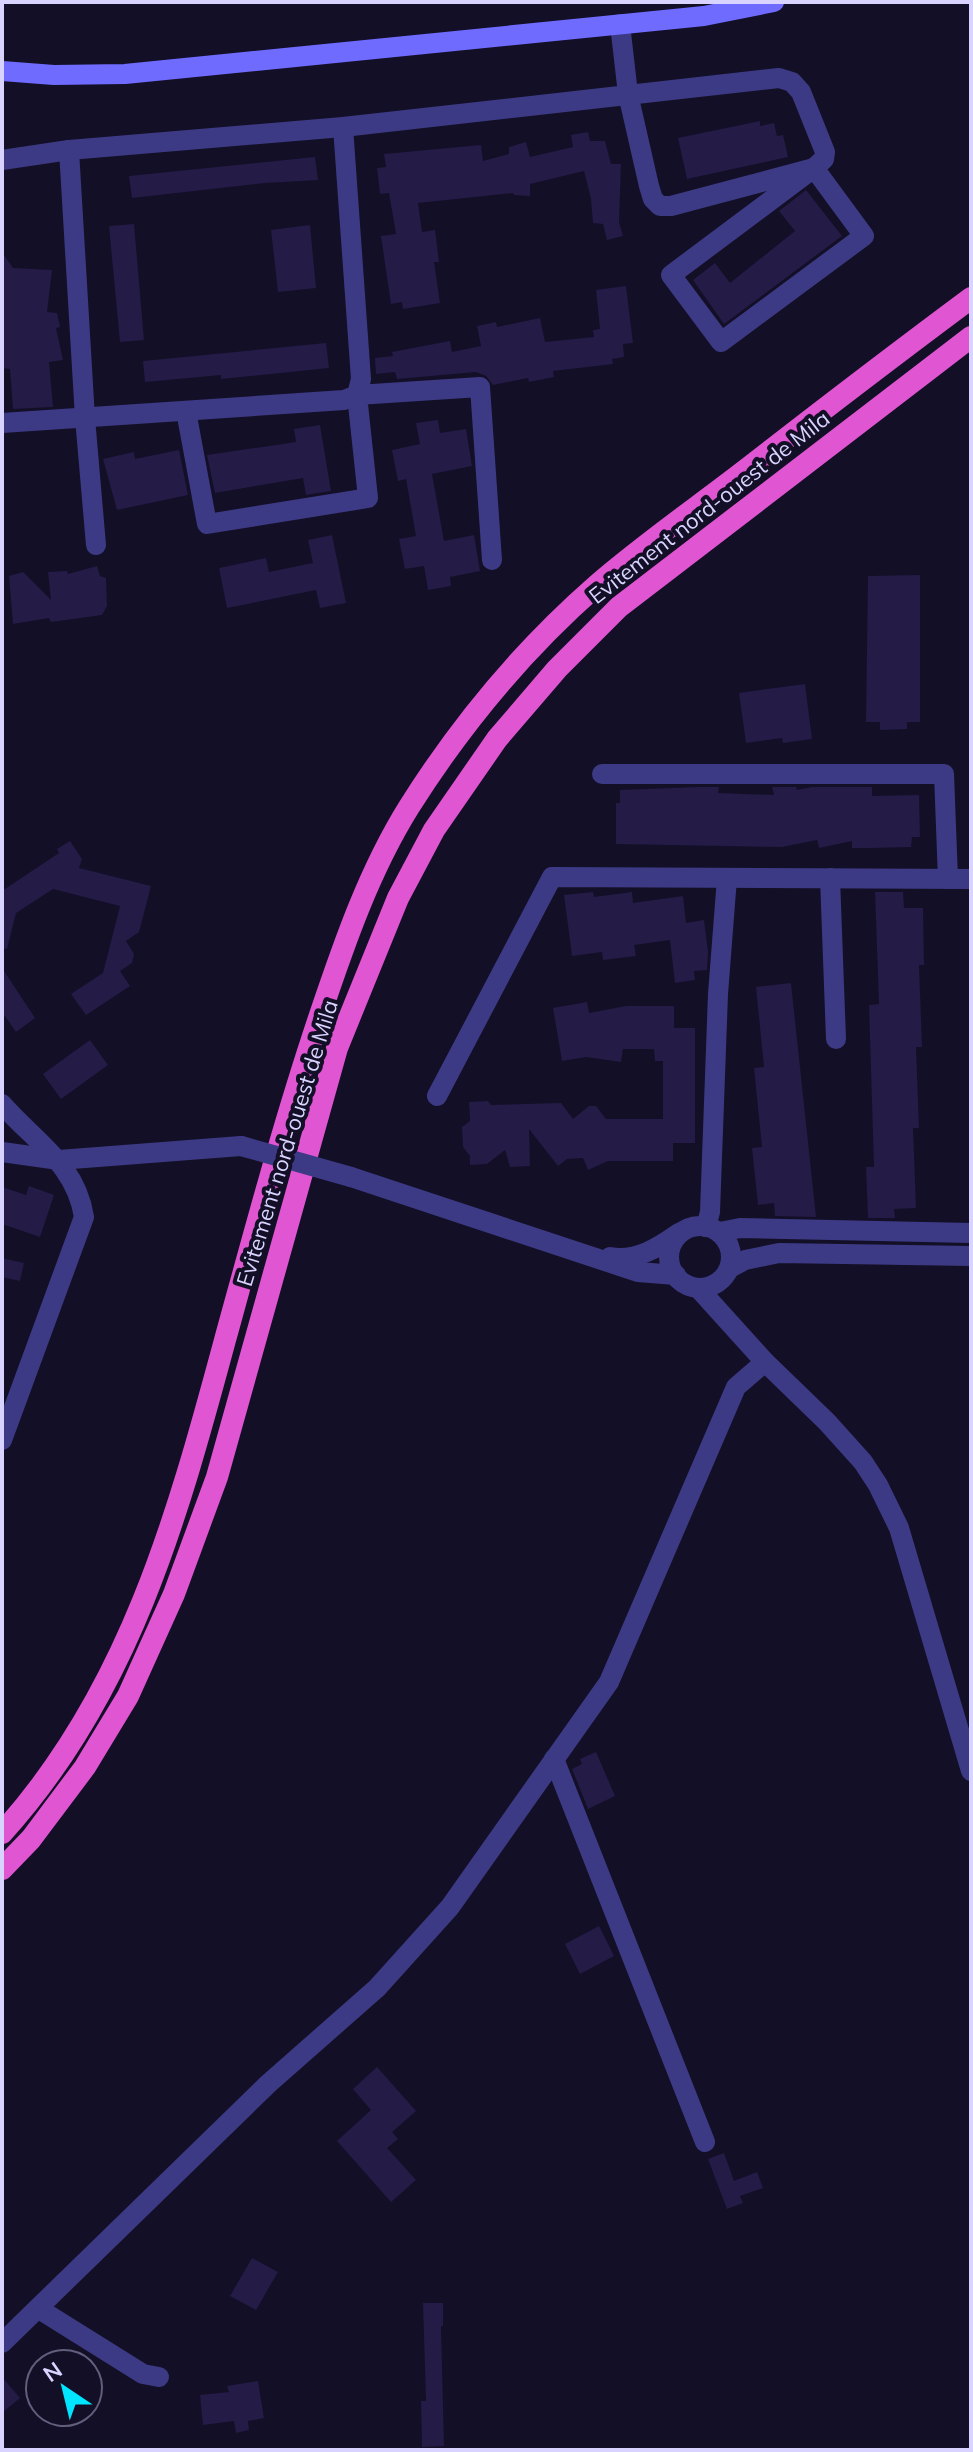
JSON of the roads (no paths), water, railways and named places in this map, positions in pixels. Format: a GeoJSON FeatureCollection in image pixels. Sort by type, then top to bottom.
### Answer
{"type":"FeatureCollection","features":[{"type":"Feature","properties":{"kind":"highway"},"geometry":{"type":"LineString","coordinates":[[2,1833],[71,1743],[111,1677],[150,1589],[203,1422],[306,1057],[354,920],[408,809],[463,730],[517,665],[597,585],[971,298]]}},
{"type":"Feature","properties":{"kind":"highway","name":"Evitement nord-ouest de Mila"},"geometry":{"type":"LineString","coordinates":[[2,1869],[31,1839],[85,1767],[128,1696],[169,1607],[217,1477],[337,1048],[398,898],[434,830],[497,739],[557,669],[619,607],[971,337]]}},
{"type":"Feature","properties":{"kind":"main road"},"geometry":{"type":"LineString","coordinates":[[2,71],[54,75],[125,74],[704,16],[774,2]]}},
{"type":"Feature","properties":{"kind":"street"},"geometry":{"type":"LineString","coordinates":[[620,24],[628,94],[649,186],[653,199],[660,206],[671,206],[814,168]]}},
{"type":"Feature","properties":{"kind":"street"},"geometry":{"type":"LineString","coordinates":[[2,160],[69,150],[343,127],[779,78],[792,82],[801,92],[825,152],[824,159],[671,275],[721,342],[864,236],[814,168]]}},
{"type":"Feature","properties":{"kind":"street"},"geometry":{"type":"LineString","coordinates":[[186,411],[207,524],[368,498],[357,395],[361,379],[343,127]]}},
{"type":"Feature","properties":{"kind":"street"},"geometry":{"type":"LineString","coordinates":[[69,150],[96,545]]}},
{"type":"Feature","properties":{"kind":"street"},"geometry":{"type":"LineString","coordinates":[[2,423],[344,400],[357,395],[480,387],[492,560]]}},
{"type":"Feature","properties":{"kind":"street"},"geometry":{"type":"LineString","coordinates":[[602,774],[944,774],[948,879]]}},
{"type":"Feature","properties":{"kind":"street"},"geometry":{"type":"LineString","coordinates":[[437,1096],[552,877],[971,879]]}},
{"type":"Feature","properties":{"kind":"street"},"geometry":{"type":"LineString","coordinates":[[727,878],[718,994],[710,1212],[713,1230],[731,1249],[730,1268]]}},
{"type":"Feature","properties":{"kind":"street"},"geometry":{"type":"LineString","coordinates":[[830,878],[836,1039]]}},
{"type":"Feature","properties":{"kind":"street"},"geometry":{"type":"LineString","coordinates":[[2,1104],[59,1160],[75,1185],[84,1217],[2,1440]]}},
{"type":"Feature","properties":{"kind":"street"},"geometry":{"type":"LineString","coordinates":[[2,1152],[59,1160],[241,1146],[351,1177],[638,1272],[676,1275]]}},
{"type":"Feature","properties":{"kind":"street"},"geometry":{"type":"LineString","coordinates":[[579,1251],[618,1259],[650,1253],[683,1231],[702,1226],[713,1230],[971,1233]]}},
{"type":"Feature","properties":{"kind":"street"},"geometry":{"type":"LineString","coordinates":[[683,1231],[671,1246],[670,1266],[681,1282],[699,1289],[765,1362],[827,1422],[863,1462],[878,1485],[899,1528],[971,1771]]}},
{"type":"Feature","properties":{"kind":"street"},"geometry":{"type":"LineString","coordinates":[[699,1289],[718,1283],[730,1268],[745,1260],[779,1253],[971,1256]]}},
{"type":"Feature","properties":{"kind":"street"},"geometry":{"type":"LineString","coordinates":[[2,2343],[268,2084],[377,1988],[450,1907],[609,1682],[736,1387],[765,1362]]}},
{"type":"Feature","properties":{"kind":"street"},"geometry":{"type":"LineString","coordinates":[[554,1759],[705,2142]]}},
{"type":"Feature","properties":{"kind":"street"},"geometry":{"type":"LineString","coordinates":[[39,2309],[137,2371],[159,2377]]}}]}
